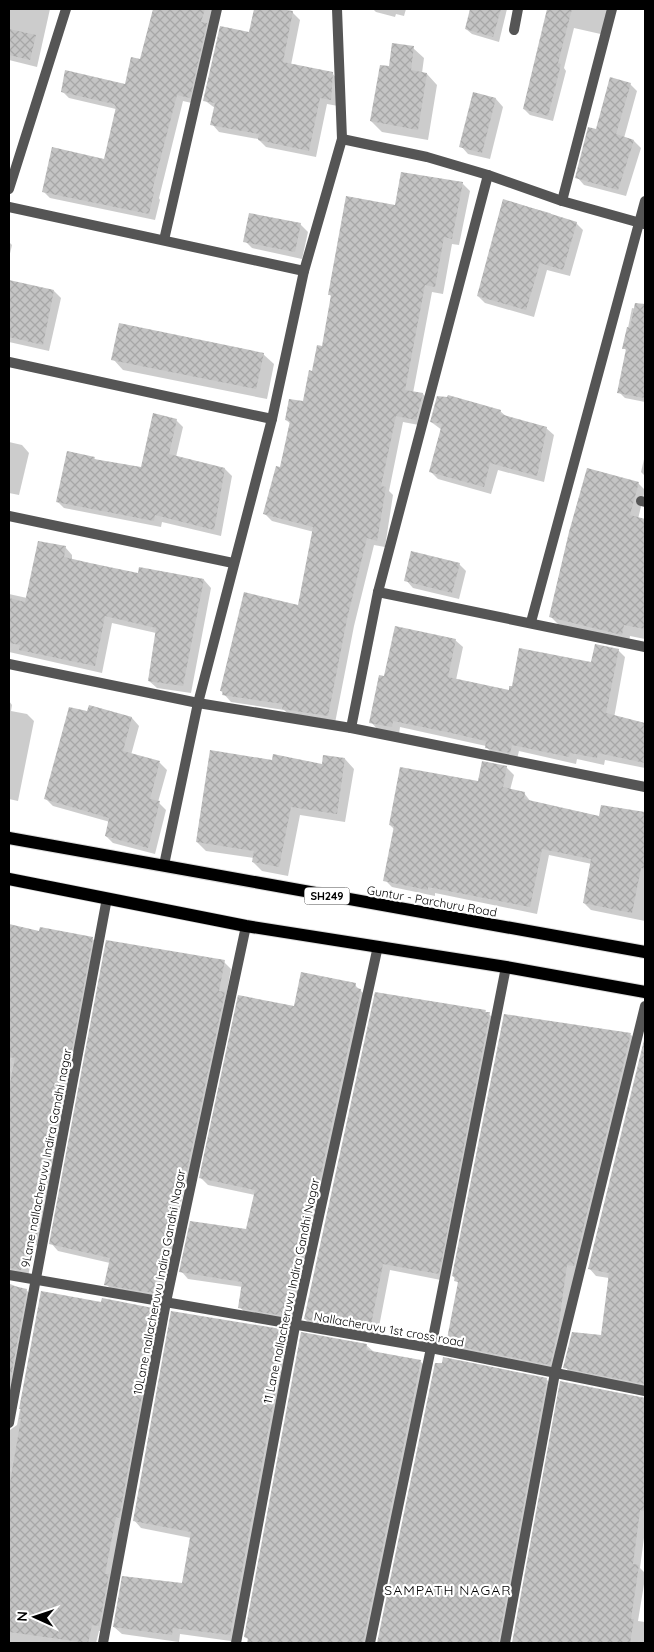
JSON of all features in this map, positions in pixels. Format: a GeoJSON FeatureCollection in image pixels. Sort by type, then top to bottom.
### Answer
{"type":"FeatureCollection","features":[{"type":"Feature","properties":{"kind":"main road","name":"Guntur - Parchuru Road"},"geometry":{"type":"LineString","coordinates":[[9,838],[164,865],[366,904],[645,952]]}},
{"type":"Feature","properties":{"kind":"main road"},"geometry":{"type":"LineString","coordinates":[[9,879],[246,926],[506,966],[645,992]]}},
{"type":"Feature","properties":{"kind":"street"},"geometry":{"type":"LineString","coordinates":[[9,189],[66,9]]}},
{"type":"Feature","properties":{"kind":"street"},"geometry":{"type":"LineString","coordinates":[[164,240],[216,9]]}},
{"type":"Feature","properties":{"kind":"street"},"geometry":{"type":"LineString","coordinates":[[164,865],[198,703],[272,418],[304,271],[342,139],[337,9]]}},
{"type":"Feature","properties":{"kind":"street"},"geometry":{"type":"LineString","coordinates":[[514,30],[518,9]]}},
{"type":"Feature","properties":{"kind":"street"},"geometry":{"type":"LineString","coordinates":[[562,201],[612,9]]}},
{"type":"Feature","properties":{"kind":"street"},"geometry":{"type":"LineString","coordinates":[[342,139],[427,157],[488,175],[562,201],[642,223]]}},
{"type":"Feature","properties":{"kind":"street"},"geometry":{"type":"LineString","coordinates":[[351,728],[378,592],[488,175]]}},
{"type":"Feature","properties":{"kind":"street"},"geometry":{"type":"LineString","coordinates":[[531,622],[642,223],[645,201]]}},
{"type":"Feature","properties":{"kind":"street"},"geometry":{"type":"LineString","coordinates":[[9,207],[304,271]]}},
{"type":"Feature","properties":{"kind":"street"},"geometry":{"type":"LineString","coordinates":[[9,362],[272,418]]}},
{"type":"Feature","properties":{"kind":"street"},"geometry":{"type":"LineString","coordinates":[[9,516],[233,563]]}},
{"type":"Feature","properties":{"kind":"street"},"geometry":{"type":"LineString","coordinates":[[378,592],[645,647]]}},
{"type":"Feature","properties":{"kind":"street"},"geometry":{"type":"LineString","coordinates":[[9,664],[198,703],[351,728],[645,787]]}},
{"type":"Feature","properties":{"kind":"street","name":"9Lane nallacheruvu Indira Gandhi nagar"},"geometry":{"type":"LineString","coordinates":[[9,1423],[107,898]]}},
{"type":"Feature","properties":{"kind":"street","name":"10Lane nallacheruvu Indira Gandhi Nagar"},"geometry":{"type":"LineString","coordinates":[[103,1643],[166,1302],[246,926]]}},
{"type":"Feature","properties":{"kind":"street","name":"11 Lane nallacheruvu Indira Gandhi Nagar"},"geometry":{"type":"LineString","coordinates":[[236,1643],[295,1326],[378,946]]}},
{"type":"Feature","properties":{"kind":"street"},"geometry":{"type":"LineString","coordinates":[[370,1643],[431,1348],[506,966]]}},
{"type":"Feature","properties":{"kind":"street"},"geometry":{"type":"LineString","coordinates":[[505,1643],[555,1373],[645,1006]]}},
{"type":"Feature","properties":{"kind":"street","name":"Nallacheruvu 1st cross road"},"geometry":{"type":"LineString","coordinates":[[9,1275],[295,1326],[431,1348],[645,1391]]}},
{"type":"Feature","properties":{"kind":"building"},"geometry":{"type":"Polygon","coordinates":[[[153,9],[205,9],[201,22],[207,23],[190,98],[177,95],[152,191],[154,192],[149,214],[42,192],[52,147],[104,159],[116,107],[114,104],[61,92],[65,70],[125,84],[131,57],[140,59],[153,9]]]}},
{"type":"Feature","properties":{"kind":"building"},"geometry":{"type":"Polygon","coordinates":[[[254,9],[293,11],[283,62],[333,72],[331,100],[320,98],[309,151],[258,140],[259,134],[210,125],[215,103],[203,101],[220,26],[249,32],[254,9]]]}},
{"type":"Feature","properties":{"kind":"building"},"geometry":{"type":"Polygon","coordinates":[[[470,9],[501,9],[493,37],[465,29],[470,9]]]}},
{"type":"Feature","properties":{"kind":"building"},"geometry":{"type":"Polygon","coordinates":[[[547,9],[572,9],[558,63],[561,64],[548,116],[523,109],[547,9]]]}},
{"type":"Feature","properties":{"kind":"building"},"geometry":{"type":"Polygon","coordinates":[[[9,29],[36,35],[30,60],[9,55],[9,29]]]}},
{"type":"Feature","properties":{"kind":"building"},"geometry":{"type":"Polygon","coordinates":[[[392,43],[414,46],[411,70],[427,73],[418,130],[370,121],[380,65],[389,66],[392,43]]]}},
{"type":"Feature","properties":{"kind":"building"},"geometry":{"type":"Polygon","coordinates":[[[610,77],[631,83],[616,134],[634,140],[618,190],[575,178],[588,127],[596,129],[610,77]]]}},
{"type":"Feature","properties":{"kind":"building"},"geometry":{"type":"Polygon","coordinates":[[[473,92],[496,98],[482,153],[459,147],[473,92]]]}},
{"type":"Feature","properties":{"kind":"building"},"geometry":{"type":"Polygon","coordinates":[[[401,172],[463,182],[452,239],[444,237],[435,287],[425,285],[405,390],[423,393],[416,420],[396,416],[381,486],[386,487],[377,541],[367,538],[347,619],[328,716],[282,709],[283,704],[222,695],[223,691],[220,691],[244,592],[298,605],[313,527],[263,514],[276,466],[280,467],[290,421],[285,420],[289,399],[303,401],[309,370],[312,371],[317,345],[322,346],[331,295],[328,295],[346,196],[395,205],[401,172]]]}},
{"type":"Feature","properties":{"kind":"building"},"geometry":{"type":"Polygon","coordinates":[[[503,199],[577,222],[563,270],[540,263],[526,310],[477,296],[503,199]]]}},
{"type":"Feature","properties":{"kind":"building"},"geometry":{"type":"Polygon","coordinates":[[[249,213],[301,223],[295,252],[243,242],[249,213]]]}},
{"type":"Feature","properties":{"kind":"building"},"geometry":{"type":"Polygon","coordinates":[[[9,280],[54,290],[43,345],[9,337],[9,280]]]}},
{"type":"Feature","properties":{"kind":"building"},"geometry":{"type":"Polygon","coordinates":[[[635,303],[645,304],[645,398],[617,393],[626,349],[622,349],[627,327],[630,328],[635,303]]]}},
{"type":"Feature","properties":{"kind":"building"},"geometry":{"type":"Polygon","coordinates":[[[119,323],[264,353],[256,389],[111,360],[119,323]]]}},
{"type":"Feature","properties":{"kind":"building"},"geometry":{"type":"Polygon","coordinates":[[[448,395],[501,410],[500,414],[547,427],[537,476],[490,463],[484,487],[429,472],[442,424],[430,422],[437,396],[447,397],[448,395]]]}},
{"type":"Feature","properties":{"kind":"building"},"geometry":{"type":"Polygon","coordinates":[[[153,413],[177,419],[169,454],[225,468],[214,530],[155,515],[154,521],[56,502],[67,451],[95,457],[94,459],[141,467],[153,413]]]}},
{"type":"Feature","properties":{"kind":"building"},"geometry":{"type":"Polygon","coordinates":[[[587,468],[639,482],[630,515],[645,519],[645,629],[624,625],[622,635],[549,617],[569,532],[587,468]]]}},
{"type":"Feature","properties":{"kind":"building"},"geometry":{"type":"Polygon","coordinates":[[[38,541],[66,546],[64,557],[90,563],[138,573],[139,567],[204,579],[183,686],[148,681],[156,628],[105,616],[95,666],[19,650],[20,645],[9,643],[9,598],[25,602],[38,541]]]}},
{"type":"Feature","properties":{"kind":"building"},"geometry":{"type":"Polygon","coordinates":[[[411,551],[460,563],[452,593],[404,581],[411,551]]]}},
{"type":"Feature","properties":{"kind":"building"},"geometry":{"type":"Polygon","coordinates":[[[395,626],[456,639],[448,677],[509,690],[509,686],[512,686],[519,648],[591,662],[595,644],[619,649],[606,713],[645,723],[645,763],[598,753],[597,758],[570,753],[569,757],[512,745],[510,753],[485,748],[486,741],[447,732],[393,721],[392,727],[369,723],[379,675],[384,676],[395,626]]]}},
{"type":"Feature","properties":{"kind":"building"},"geometry":{"type":"Polygon","coordinates":[[[89,705],[132,717],[123,751],[160,761],[150,799],[160,801],[148,848],[105,836],[109,818],[44,799],[69,707],[87,711],[89,705]]]}},
{"type":"Feature","properties":{"kind":"building"},"geometry":{"type":"Polygon","coordinates":[[[210,750],[272,760],[273,754],[322,764],[323,755],[345,758],[337,814],[291,807],[279,867],[252,862],[254,851],[196,842],[210,750]]]}},
{"type":"Feature","properties":{"kind":"building"},"geometry":{"type":"Polygon","coordinates":[[[482,761],[507,766],[503,787],[525,792],[524,799],[599,816],[601,805],[645,812],[645,869],[641,868],[632,913],[583,903],[591,859],[542,849],[530,907],[428,887],[428,890],[383,881],[394,826],[389,825],[400,767],[478,781],[482,761]]]}},
{"type":"Feature","properties":{"kind":"building"},"geometry":{"type":"Polygon","coordinates":[[[9,924],[39,931],[40,927],[93,937],[36,1240],[27,1238],[21,1270],[9,1268],[9,1088],[15,1058],[9,1057],[9,924]]]}},
{"type":"Feature","properties":{"kind":"building"},"geometry":{"type":"Polygon","coordinates":[[[106,940],[225,960],[219,991],[225,992],[186,1175],[179,1174],[169,1217],[177,1218],[166,1270],[158,1268],[153,1293],[104,1285],[110,1258],[49,1244],[106,940]]]}},
{"type":"Feature","properties":{"kind":"building"},"geometry":{"type":"Polygon","coordinates":[[[301,972],[356,983],[355,988],[361,989],[290,1317],[238,1308],[242,1282],[179,1272],[190,1221],[246,1229],[255,1190],[199,1178],[238,995],[294,1006],[301,972]]]}},
{"type":"Feature","properties":{"kind":"building"},"geometry":{"type":"Polygon","coordinates":[[[375,992],[490,1012],[439,1274],[383,1264],[370,1330],[304,1319],[375,992]]]}},
{"type":"Feature","properties":{"kind":"building"},"geometry":{"type":"Polygon","coordinates":[[[504,1014],[631,1033],[574,1266],[567,1265],[558,1330],[550,1365],[446,1344],[458,1282],[454,1281],[455,1277],[452,1276],[504,1014]]]}},
{"type":"Feature","properties":{"kind":"building"},"geometry":{"type":"Polygon","coordinates":[[[645,1036],[645,1384],[563,1368],[572,1332],[601,1335],[609,1273],[588,1269],[645,1036]]]}},
{"type":"Feature","properties":{"kind":"building"},"geometry":{"type":"Polygon","coordinates":[[[9,1285],[27,1289],[9,1387],[9,1285]]]}},
{"type":"Feature","properties":{"kind":"building"},"geometry":{"type":"Polygon","coordinates":[[[41,1291],[101,1302],[102,1298],[158,1309],[119,1518],[116,1517],[105,1574],[109,1574],[99,1626],[92,1625],[88,1643],[9,1632],[9,1488],[21,1419],[19,1419],[21,1409],[19,1409],[41,1291]]]}},
{"type":"Feature","properties":{"kind":"building"},"geometry":{"type":"Polygon","coordinates":[[[171,1311],[287,1330],[230,1635],[173,1628],[172,1635],[113,1627],[122,1576],[182,1583],[191,1532],[133,1521],[171,1311]]]}},
{"type":"Feature","properties":{"kind":"building"},"geometry":{"type":"Polygon","coordinates":[[[301,1332],[367,1344],[366,1350],[421,1360],[363,1643],[247,1643],[248,1638],[244,1637],[301,1332]]]}},
{"type":"Feature","properties":{"kind":"building"},"geometry":{"type":"Polygon","coordinates":[[[443,1357],[547,1378],[498,1643],[377,1643],[435,1363],[442,1363],[443,1357]]]}},
{"type":"Feature","properties":{"kind":"building"},"geometry":{"type":"Polygon","coordinates":[[[560,1381],[645,1398],[645,1511],[640,1510],[633,1564],[639,1565],[631,1619],[634,1619],[630,1643],[512,1643],[560,1381]]]}},
{"type":"Feature","properties":{"kind":"district","name":"SAMPATH NAGAR"},"geometry":{"type":"Point","coordinates":[448,1590]}}]}
